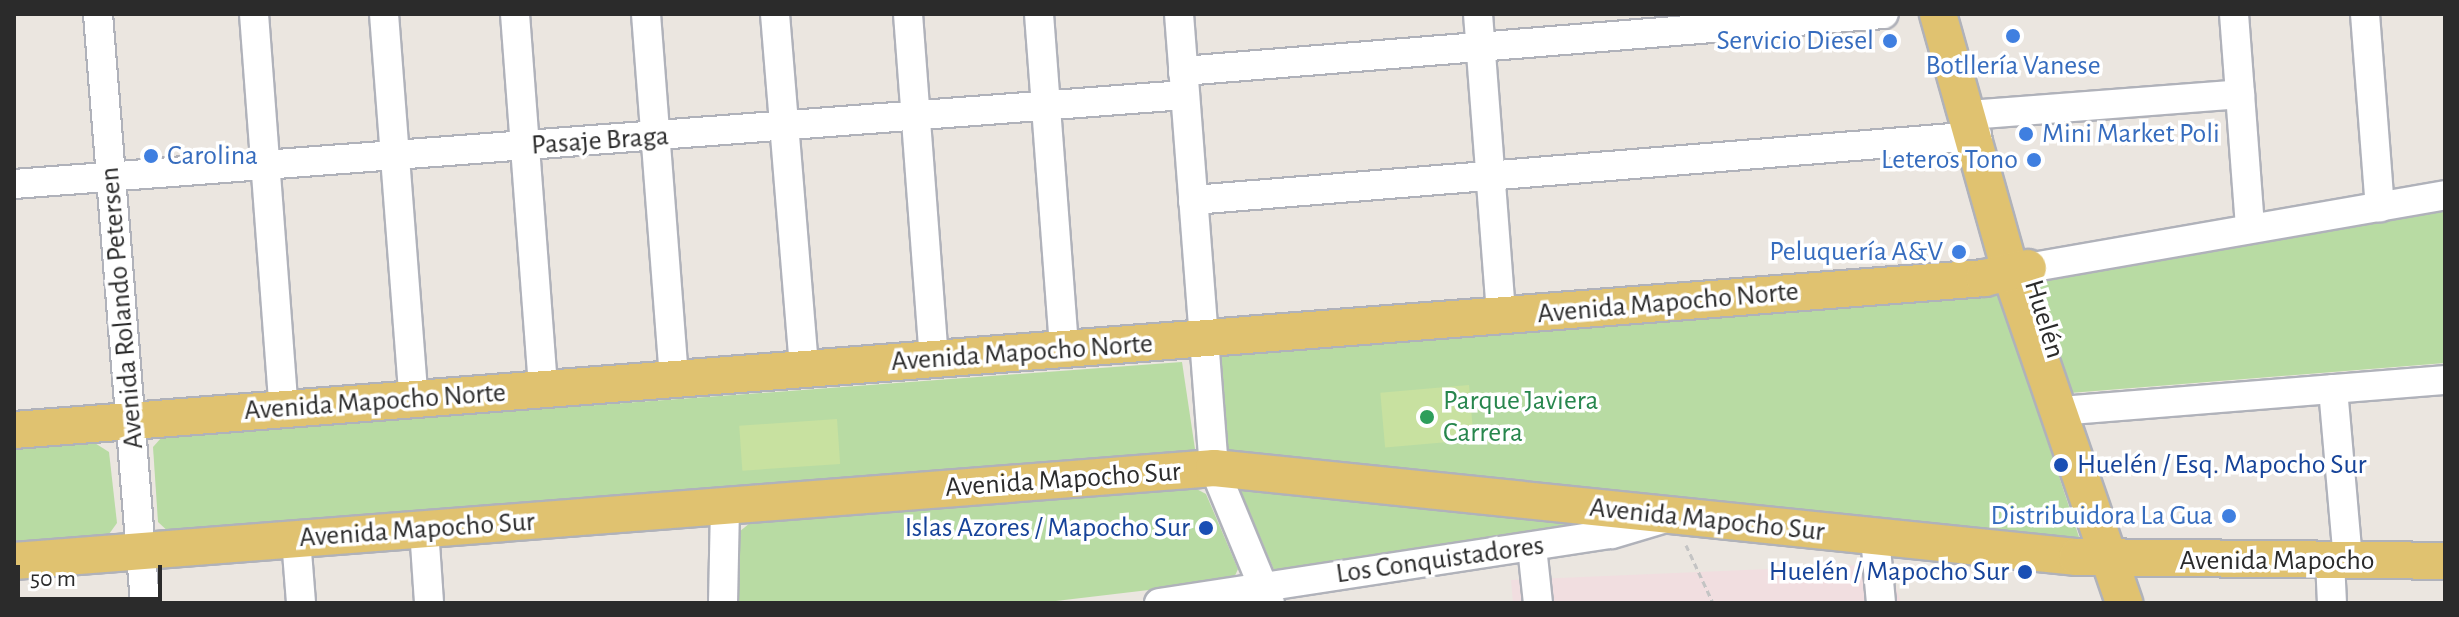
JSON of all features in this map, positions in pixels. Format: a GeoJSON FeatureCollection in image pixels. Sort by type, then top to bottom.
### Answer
{"type":"FeatureCollection","features":[{"type":"Feature","properties":{"kind":"main road","name":"Huelén"},"geometry":{"type":"LineString","coordinates":[[1938,14],[2124,603]]}},
{"type":"Feature","properties":{"kind":"main road","name":"Huelén"},"geometry":{"type":"LineString","coordinates":[[2019,271],[2072,410],[2090,503]]}},
{"type":"Feature","properties":{"kind":"main road","name":"Avenida Mapocho Norte"},"geometry":{"type":"LineString","coordinates":[[14,430],[1204,340],[2019,271]]}},
{"type":"Feature","properties":{"kind":"main road","name":"Avenida Mapocho Sur"},"geometry":{"type":"LineString","coordinates":[[14,561],[1214,468],[2109,559]]}},
{"type":"Feature","properties":{"kind":"main road","name":"Avenida Mapocho"},"geometry":{"type":"LineString","coordinates":[[2109,559],[2445,561]]}},
{"type":"Feature","properties":{"kind":"street","name":"Avenida Rolando Petersen"},"geometry":{"type":"LineString","coordinates":[[98,14],[145,603]]}},
{"type":"Feature","properties":{"kind":"street"},"geometry":{"type":"LineString","coordinates":[[254,14],[284,409]]}},
{"type":"Feature","properties":{"kind":"street"},"geometry":{"type":"LineString","coordinates":[[384,14],[414,400]]}},
{"type":"Feature","properties":{"kind":"street"},"geometry":{"type":"LineString","coordinates":[[515,14],[543,390]]}},
{"type":"Feature","properties":{"kind":"street"},"geometry":{"type":"LineString","coordinates":[[646,14],[674,380]]}},
{"type":"Feature","properties":{"kind":"street"},"geometry":{"type":"LineString","coordinates":[[775,14],[804,370]]}},
{"type":"Feature","properties":{"kind":"street"},"geometry":{"type":"LineString","coordinates":[[908,14],[934,360]]}},
{"type":"Feature","properties":{"kind":"street"},"geometry":{"type":"LineString","coordinates":[[1039,14],[1064,350]]}},
{"type":"Feature","properties":{"kind":"street"},"geometry":{"type":"LineString","coordinates":[[1179,14],[1214,468],[1268,594]]}},
{"type":"Feature","properties":{"kind":"street"},"geometry":{"type":"LineString","coordinates":[[1478,14],[1501,316]]}},
{"type":"Feature","properties":{"kind":"street","name":"Pasaje Braga"},"geometry":{"type":"LineString","coordinates":[[14,184],[1046,106],[1184,83],[1481,47],[1884,14]]}},
{"type":"Feature","properties":{"kind":"street"},"geometry":{"type":"LineString","coordinates":[[2234,14],[2250,227]]}},
{"type":"Feature","properties":{"kind":"street"},"geometry":{"type":"LineString","coordinates":[[2365,14],[2380,207]]}},
{"type":"Feature","properties":{"kind":"street"},"geometry":{"type":"LineString","coordinates":[[1193,200],[1491,177],[1975,130],[2240,94]]}},
{"type":"Feature","properties":{"kind":"street"},"geometry":{"type":"LineString","coordinates":[[2019,271],[2250,227],[2445,195]]}},
{"type":"Feature","properties":{"kind":"street"},"geometry":{"type":"LineString","coordinates":[[2072,410],[2445,380]]}},
{"type":"Feature","properties":{"kind":"street"},"geometry":{"type":"LineString","coordinates":[[2332,603],[2339,561],[2333,389]]}},
{"type":"Feature","properties":{"kind":"street"},"geometry":{"type":"LineString","coordinates":[[723,603],[725,506]]}},
{"type":"Feature","properties":{"kind":"street","name":"Los Conquistadores"},"geometry":{"type":"LineString","coordinates":[[1159,603],[1268,594],[1532,547],[1672,516]]}},
{"type":"Feature","properties":{"kind":"street"},"geometry":{"type":"LineString","coordinates":[[424,529],[429,603]]}},
{"type":"Feature","properties":{"kind":"street"},"geometry":{"type":"LineString","coordinates":[[1875,537],[1881,603]]}},
{"type":"Feature","properties":{"kind":"street"},"geometry":{"type":"LineString","coordinates":[[296,539],[301,603]]}},
{"type":"Feature","properties":{"kind":"street"},"geometry":{"type":"LineString","coordinates":[[1532,547],[1538,603]]}},
{"type":"Feature","properties":{"kind":"path"},"geometry":{"type":"LineString","coordinates":[[1672,516],[1713,603]]}},
{"type":"Feature","properties":{"kind":"shaded area"},"geometry":{"type":"Polygon","coordinates":[[[1889,564],[1901,603],[1513,603],[1511,580],[1889,564]]]}},
{"type":"Feature","properties":{"kind":"green space"},"geometry":{"type":"Polygon","coordinates":[[[2445,207],[2445,363],[2070,393],[2036,274],[2445,207]]]}},
{"type":"Feature","properties":{"kind":"green space","name":"Parque Javiera Carrera"},"geometry":{"type":"Polygon","coordinates":[[[1997,288],[2080,540],[1225,456],[1217,353],[1997,288]]]}},
{"type":"Feature","properties":{"kind":"green space"},"geometry":{"type":"Polygon","coordinates":[[[1182,362],[1195,449],[1181,462],[171,534],[158,522],[153,447],[162,437],[1182,362]]]}},
{"type":"Feature","properties":{"kind":"green space","name":"Parque Javiera Carrera"},"geometry":{"type":"Polygon","coordinates":[[[1469,385],[1474,440],[1385,448],[1380,393],[1469,385]]]}},
{"type":"Feature","properties":{"kind":"green space"},"geometry":{"type":"Polygon","coordinates":[[[837,419],[840,464],[742,471],[739,426],[837,419]]]}},
{"type":"Feature","properties":{"kind":"green space"},"geometry":{"type":"Polygon","coordinates":[[[90,440],[109,452],[117,523],[104,541],[14,549],[14,446],[90,440]]]}},
{"type":"Feature","properties":{"kind":"green space"},"geometry":{"type":"Polygon","coordinates":[[[1187,484],[1206,494],[1238,569],[1233,580],[1039,603],[736,603],[739,532],[756,518],[1187,484]]]}},
{"type":"Feature","properties":{"kind":"green space"},"geometry":{"type":"Polygon","coordinates":[[[1240,490],[1606,524],[1277,577],[1240,490]]]}},
{"type":"Feature","properties":{"kind":"place","name":"Botllería Vanese"},"geometry":{"type":"Point","coordinates":[2013,36]}},
{"type":"Feature","properties":{"kind":"place","name":"Servicio Diesel"},"geometry":{"type":"Point","coordinates":[1890,41]}},
{"type":"Feature","properties":{"kind":"place","name":"Mini Market Poli"},"geometry":{"type":"Point","coordinates":[2026,134]}},
{"type":"Feature","properties":{"kind":"place","name":"Carolina"},"geometry":{"type":"Point","coordinates":[151,156]}},
{"type":"Feature","properties":{"kind":"place","name":"Leteros Tono"},"geometry":{"type":"Point","coordinates":[2034,160]}},
{"type":"Feature","properties":{"kind":"place","name":"Peluquería A&V"},"geometry":{"type":"Point","coordinates":[1959,252]}},
{"type":"Feature","properties":{"kind":"place","name":"Parque Javiera Carrera"},"geometry":{"type":"Point","coordinates":[1427,417]}},
{"type":"Feature","properties":{"kind":"place","name":"Huelén / Esq. Mapocho Sur"},"geometry":{"type":"Point","coordinates":[2061,465]}},
{"type":"Feature","properties":{"kind":"place","name":"Distribuidora La Gua"},"geometry":{"type":"Point","coordinates":[2229,516]}},
{"type":"Feature","properties":{"kind":"place","name":"Islas Azores / Mapocho Sur"},"geometry":{"type":"Point","coordinates":[1206,528]}},
{"type":"Feature","properties":{"kind":"place","name":"Huelén / Mapocho Sur"},"geometry":{"type":"Point","coordinates":[2025,572]}}]}
